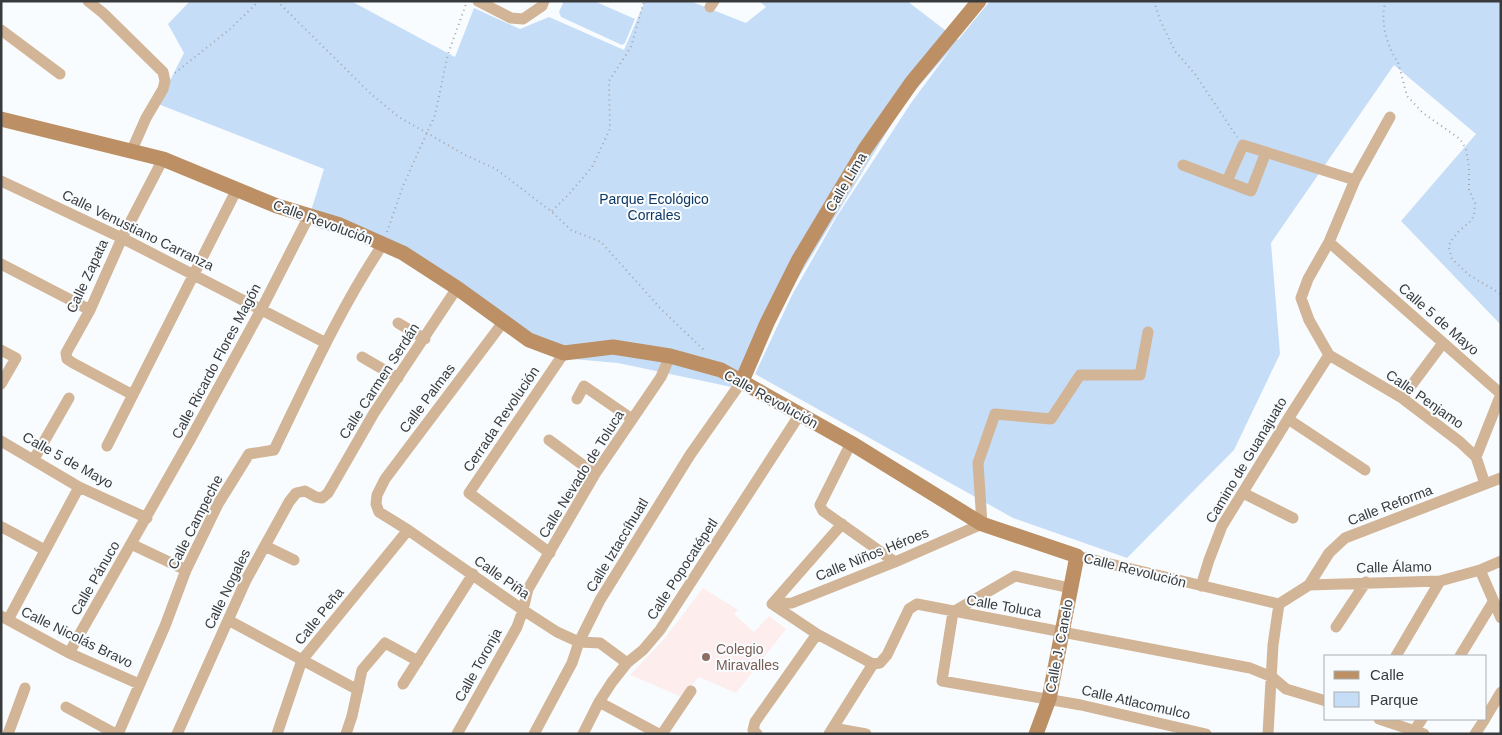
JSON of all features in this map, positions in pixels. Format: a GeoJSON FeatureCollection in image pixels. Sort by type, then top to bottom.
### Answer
{"type":"FeatureCollection","features":[{"type":"Feature","properties":{"kind":"street"},"geometry":{"type":"LineString","coordinates":[[88,1],[103,13],[164,77],[163,89],[146,118],[131,152]]}},
{"type":"Feature","properties":{"kind":"street"},"geometry":{"type":"LineString","coordinates":[[478,1],[511,18],[523,19],[542,6],[544,1]]}},
{"type":"Feature","properties":{"kind":"street","name":"Calle Lima"},"geometry":{"type":"LineString","coordinates":[[742,381],[767,323],[798,261],[865,149],[912,82],[979,1]]}},
{"type":"Feature","properties":{"kind":"street"},"geometry":{"type":"LineString","coordinates":[[1,30],[60,74]]}},
{"type":"Feature","properties":{"kind":"street"},"geometry":{"type":"LineString","coordinates":[[1329,355],[1309,320],[1301,298],[1308,279],[1329,242],[1355,180],[1390,117]]}},
{"type":"Feature","properties":{"kind":"street","name":"Calle Revolución"},"geometry":{"type":"LineString","coordinates":[[1,119],[163,159],[277,206],[340,225],[403,253],[457,288],[530,340],[564,353],[613,347],[670,356],[721,370],[851,443],[982,524],[1077,556],[1278,604]]}},
{"type":"Feature","properties":{"kind":"street"},"geometry":{"type":"LineString","coordinates":[[1227,181],[1243,145],[1355,180]]}},
{"type":"Feature","properties":{"kind":"street"},"geometry":{"type":"LineString","coordinates":[[1183,165],[1251,191],[1266,152]]}},
{"type":"Feature","properties":{"kind":"street","name":"Calle Zapata"},"geometry":{"type":"LineString","coordinates":[[133,395],[73,363],[68,359],[66,353],[90,310],[122,238],[163,159]]}},
{"type":"Feature","properties":{"kind":"street","name":"Calle Venustiano Carranza"},"geometry":{"type":"LineString","coordinates":[[1,181],[122,238],[262,308],[326,343]]}},
{"type":"Feature","properties":{"kind":"street"},"geometry":{"type":"LineString","coordinates":[[107,446],[237,189]]}},
{"type":"Feature","properties":{"kind":"street","name":"Calle Ricardo Flores Magón"},"geometry":{"type":"LineString","coordinates":[[147,518],[262,308],[309,216]]}},
{"type":"Feature","properties":{"kind":"street","name":"Calle 5 de Mayo"},"geometry":{"type":"LineString","coordinates":[[1329,242],[1501,394],[1476,457]]}},
{"type":"Feature","properties":{"kind":"street","name":"Calle Campeche"},"geometry":{"type":"LineString","coordinates":[[117,734],[165,626],[186,570],[218,504],[249,454],[274,450],[326,343],[364,272],[383,244]]}},
{"type":"Feature","properties":{"kind":"street"},"geometry":{"type":"LineString","coordinates":[[1,264],[90,310]]}},
{"type":"Feature","properties":{"kind":"street","name":"Calle Carmen Serdán"},"geometry":{"type":"LineString","coordinates":[[328,493],[374,413],[457,288]]}},
{"type":"Feature","properties":{"kind":"street","name":"Calle Palmas"},"geometry":{"type":"LineString","coordinates":[[377,495],[385,479],[504,321]]}},
{"type":"Feature","properties":{"kind":"street"},"geometry":{"type":"LineString","coordinates":[[398,323],[424,339]]}},
{"type":"Feature","properties":{"kind":"street"},"geometry":{"type":"LineString","coordinates":[[982,524],[978,463],[995,414],[1051,419],[1080,375],[1140,375],[1148,332]]}},
{"type":"Feature","properties":{"kind":"street"},"geometry":{"type":"LineString","coordinates":[[1402,398],[1443,344]]}},
{"type":"Feature","properties":{"kind":"street"},"geometry":{"type":"LineString","coordinates":[[1,350],[16,358],[1,384]]}},
{"type":"Feature","properties":{"kind":"street","name":"Cerrada Revolución"},"geometry":{"type":"LineString","coordinates":[[550,553],[469,493],[564,353]]}},
{"type":"Feature","properties":{"kind":"street","name":"Calle Penjamo"},"geometry":{"type":"LineString","coordinates":[[1329,355],[1402,398],[1460,442],[1476,457],[1486,484]]}},
{"type":"Feature","properties":{"kind":"street","name":"Camino de Guanajuato"},"geometry":{"type":"LineString","coordinates":[[1201,586],[1222,526],[1329,355]]}},
{"type":"Feature","properties":{"kind":"street","name":"Calle Nevado de Toluca"},"geometry":{"type":"LineString","coordinates":[[523,610],[528,589],[595,474],[661,377],[670,356]]}},
{"type":"Feature","properties":{"kind":"street"},"geometry":{"type":"LineString","coordinates":[[362,357],[398,378]]}},
{"type":"Feature","properties":{"kind":"street","name":"Calle Iztaccíhuatl"},"geometry":{"type":"LineString","coordinates":[[534,734],[572,663],[579,642],[600,600],[690,455],[742,381]]}},
{"type":"Feature","properties":{"kind":"street"},"geometry":{"type":"LineString","coordinates":[[577,399],[584,386],[632,419]]}},
{"type":"Feature","properties":{"kind":"street"},"geometry":{"type":"LineString","coordinates":[[34,459],[69,398]]}},
{"type":"Feature","properties":{"kind":"street","name":"Calle Popocatépetl"},"geometry":{"type":"LineString","coordinates":[[583,734],[598,702],[627,663],[643,650],[660,630],[800,414]]}},
{"type":"Feature","properties":{"kind":"street"},"geometry":{"type":"LineString","coordinates":[[1288,419],[1365,470]]}},
{"type":"Feature","properties":{"kind":"street"},"geometry":{"type":"LineString","coordinates":[[548,440],[595,474]]}},
{"type":"Feature","properties":{"kind":"street","name":"Calle 5 de Mayo"},"geometry":{"type":"LineString","coordinates":[[1,441],[79,487],[147,518]]}},
{"type":"Feature","properties":{"kind":"street"},"geometry":{"type":"LineString","coordinates":[[851,443],[820,505],[823,511],[895,562]]}},
{"type":"Feature","properties":{"kind":"street","name":"Calle Reforma"},"geometry":{"type":"LineString","coordinates":[[1310,585],[1329,553],[1345,538],[1501,478]]}},
{"type":"Feature","properties":{"kind":"street"},"geometry":{"type":"LineString","coordinates":[[5,618],[79,487]]}},
{"type":"Feature","properties":{"kind":"street","name":"Calle Nogales"},"geometry":{"type":"LineString","coordinates":[[177,734],[246,580],[296,493],[305,491],[322,498],[328,493]]}},
{"type":"Feature","properties":{"kind":"street"},"geometry":{"type":"LineString","coordinates":[[1243,493],[1293,518]]}},
{"type":"Feature","properties":{"kind":"street","name":"Calle Piña"},"geometry":{"type":"LineString","coordinates":[[377,495],[376,504],[379,512],[523,610],[557,632],[579,642],[600,643],[627,663]]}},
{"type":"Feature","properties":{"kind":"street","name":"Calle Pánuco"},"geometry":{"type":"LineString","coordinates":[[69,653],[147,518]]}},
{"type":"Feature","properties":{"kind":"street"},"geometry":{"type":"LineString","coordinates":[[842,524],[772,604],[817,634],[873,664]]}},
{"type":"Feature","properties":{"kind":"street","name":"Calle Niños Héroes"},"geometry":{"type":"LineString","coordinates":[[772,604],[792,603],[895,562],[982,524]]}},
{"type":"Feature","properties":{"kind":"street"},"geometry":{"type":"LineString","coordinates":[[2,527],[45,550]]}},
{"type":"Feature","properties":{"kind":"street","name":"Calle Peña"},"geometry":{"type":"LineString","coordinates":[[277,734],[302,660],[408,530]]}},
{"type":"Feature","properties":{"kind":"street"},"geometry":{"type":"LineString","coordinates":[[131,544],[186,570]]}},
{"type":"Feature","properties":{"kind":"street"},"geometry":{"type":"LineString","coordinates":[[265,546],[294,560]]}},
{"type":"Feature","properties":{"kind":"street","name":"Calle J. Canelo"},"geometry":{"type":"LineString","coordinates":[[1036,734],[1049,699],[1077,556]]}},
{"type":"Feature","properties":{"kind":"street"},"geometry":{"type":"LineString","coordinates":[[1501,561],[1480,570],[1501,618]]}},
{"type":"Feature","properties":{"kind":"street","name":"Calle Álamo"},"geometry":{"type":"LineString","coordinates":[[1278,604],[1310,585],[1440,581],[1480,570]]}},
{"type":"Feature","properties":{"kind":"street"},"geometry":{"type":"LineString","coordinates":[[403,684],[472,574]]}},
{"type":"Feature","properties":{"kind":"street"},"geometry":{"type":"LineString","coordinates":[[953,612],[1015,576],[1070,588]]}},
{"type":"Feature","properties":{"kind":"street"},"geometry":{"type":"LineString","coordinates":[[1397,655],[1440,581]]}},
{"type":"Feature","properties":{"kind":"street"},"geometry":{"type":"LineString","coordinates":[[1336,626],[1366,582]]}},
{"type":"Feature","properties":{"kind":"street"},"geometry":{"type":"LineString","coordinates":[[1461,655],[1493,602]]}},
{"type":"Feature","properties":{"kind":"street","name":"Calle Toluca"},"geometry":{"type":"LineString","coordinates":[[831,731],[873,664],[880,663],[887,655],[908,608],[918,604],[1250,668],[1272,677]]}},
{"type":"Feature","properties":{"kind":"street"},"geometry":{"type":"LineString","coordinates":[[1268,734],[1273,646],[1278,604]]}},
{"type":"Feature","properties":{"kind":"street","name":"Calle Toronja"},"geometry":{"type":"LineString","coordinates":[[458,734],[517,627],[523,610]]}},
{"type":"Feature","properties":{"kind":"street","name":"Calle Atlacomulco"},"geometry":{"type":"LineString","coordinates":[[953,612],[942,681],[1081,705],[1206,734]]}},
{"type":"Feature","properties":{"kind":"street","name":"Calle Nicolás Bravo"},"geometry":{"type":"LineString","coordinates":[[5,618],[69,653],[139,684]]}},
{"type":"Feature","properties":{"kind":"street"},"geometry":{"type":"LineString","coordinates":[[228,620],[358,690]]}},
{"type":"Feature","properties":{"kind":"street"},"geometry":{"type":"LineString","coordinates":[[757,734],[753,730],[755,722],[817,634]]}},
{"type":"Feature","properties":{"kind":"street"},"geometry":{"type":"LineString","coordinates":[[346,734],[362,670],[384,643],[418,661]]}},
{"type":"Feature","properties":{"kind":"street"},"geometry":{"type":"LineString","coordinates":[[1272,677],[1286,689],[1324,701]]}},
{"type":"Feature","properties":{"kind":"street"},"geometry":{"type":"LineString","coordinates":[[8,734],[25,688]]}},
{"type":"Feature","properties":{"kind":"street"},"geometry":{"type":"LineString","coordinates":[[598,702],[661,734],[691,691]]}},
{"type":"Feature","properties":{"kind":"street"},"geometry":{"type":"LineString","coordinates":[[1487,715],[1501,692]]}},
{"type":"Feature","properties":{"kind":"street"},"geometry":{"type":"LineString","coordinates":[[66,708],[117,734]]}},
{"type":"Feature","properties":{"kind":"street"},"geometry":{"type":"LineString","coordinates":[[1382,720],[1419,732]]}},
{"type":"Feature","properties":{"kind":"street"},"geometry":{"type":"LineString","coordinates":[[1475,734],[1484,720]]}},
{"type":"Feature","properties":{"kind":"street"},"geometry":{"type":"LineString","coordinates":[[831,731],[866,734]]}},
{"type":"Feature","properties":{"kind":"path"},"geometry":{"type":"LineString","coordinates":[[164,77],[230,28],[259,1]]}},
{"type":"Feature","properties":{"kind":"path"},"geometry":{"type":"LineString","coordinates":[[277,1],[372,94],[399,117],[465,155],[496,169],[552,212],[571,230],[600,242],[662,310],[706,353]]}},
{"type":"Feature","properties":{"kind":"path"},"geometry":{"type":"LineString","coordinates":[[383,244],[403,186],[435,115],[448,54],[467,1]]}},
{"type":"Feature","properties":{"kind":"path"},"geometry":{"type":"LineString","coordinates":[[552,212],[592,167],[610,129],[609,81],[631,47],[644,1]]}},
{"type":"Feature","properties":{"kind":"path"},"geometry":{"type":"LineString","coordinates":[[1154,1],[1160,20],[1175,51],[1195,74],[1243,145]]}},
{"type":"Feature","properties":{"kind":"path"},"geometry":{"type":"LineString","coordinates":[[1386,1],[1382,16],[1384,28],[1398,62],[1407,96],[1422,113],[1460,139],[1466,149],[1469,190],[1475,203],[1474,215],[1471,221],[1450,242],[1450,253],[1456,263],[1469,275],[1501,294]]}},
{"type":"Feature","properties":{"kind":"shaded area","name":"Colegio Miravalles"},"geometry":{"type":"Polygon","coordinates":[[[703,588],[738,610],[734,614],[754,632],[769,616],[786,629],[736,693],[699,677],[682,697],[630,675],[664,639],[703,588]]]}},
{"type":"Feature","properties":{"kind":"green space","name":"Parque Ecológico Corrales"},"geometry":{"type":"Polygon","coordinates":[[[190,1],[351,1],[455,57],[474,8],[520,29],[549,17],[624,50],[645,1],[690,1],[746,23],[766,7],[759,1],[907,1],[958,40],[990,1],[1501,1],[1501,325],[1401,221],[1476,134],[1394,65],[1271,243],[1280,354],[1234,450],[1127,558],[1013,518],[755,374],[792,295],[837,216],[911,103],[951,49],[905,102],[775,316],[741,389],[618,363],[561,358],[385,250],[307,224],[324,169],[158,104],[184,53],[168,24],[190,1]]]}},
{"type":"Feature","properties":{"kind":"green space"},"geometry":{"type":"Polygon","coordinates":[[[564,1],[594,1],[635,19],[625,43],[622,45],[561,17],[559,12],[564,1]]]}},
{"type":"Feature","properties":{"kind":"place","name":"Colegio Miravalles"},"geometry":{"type":"Point","coordinates":[706,657]}}]}
